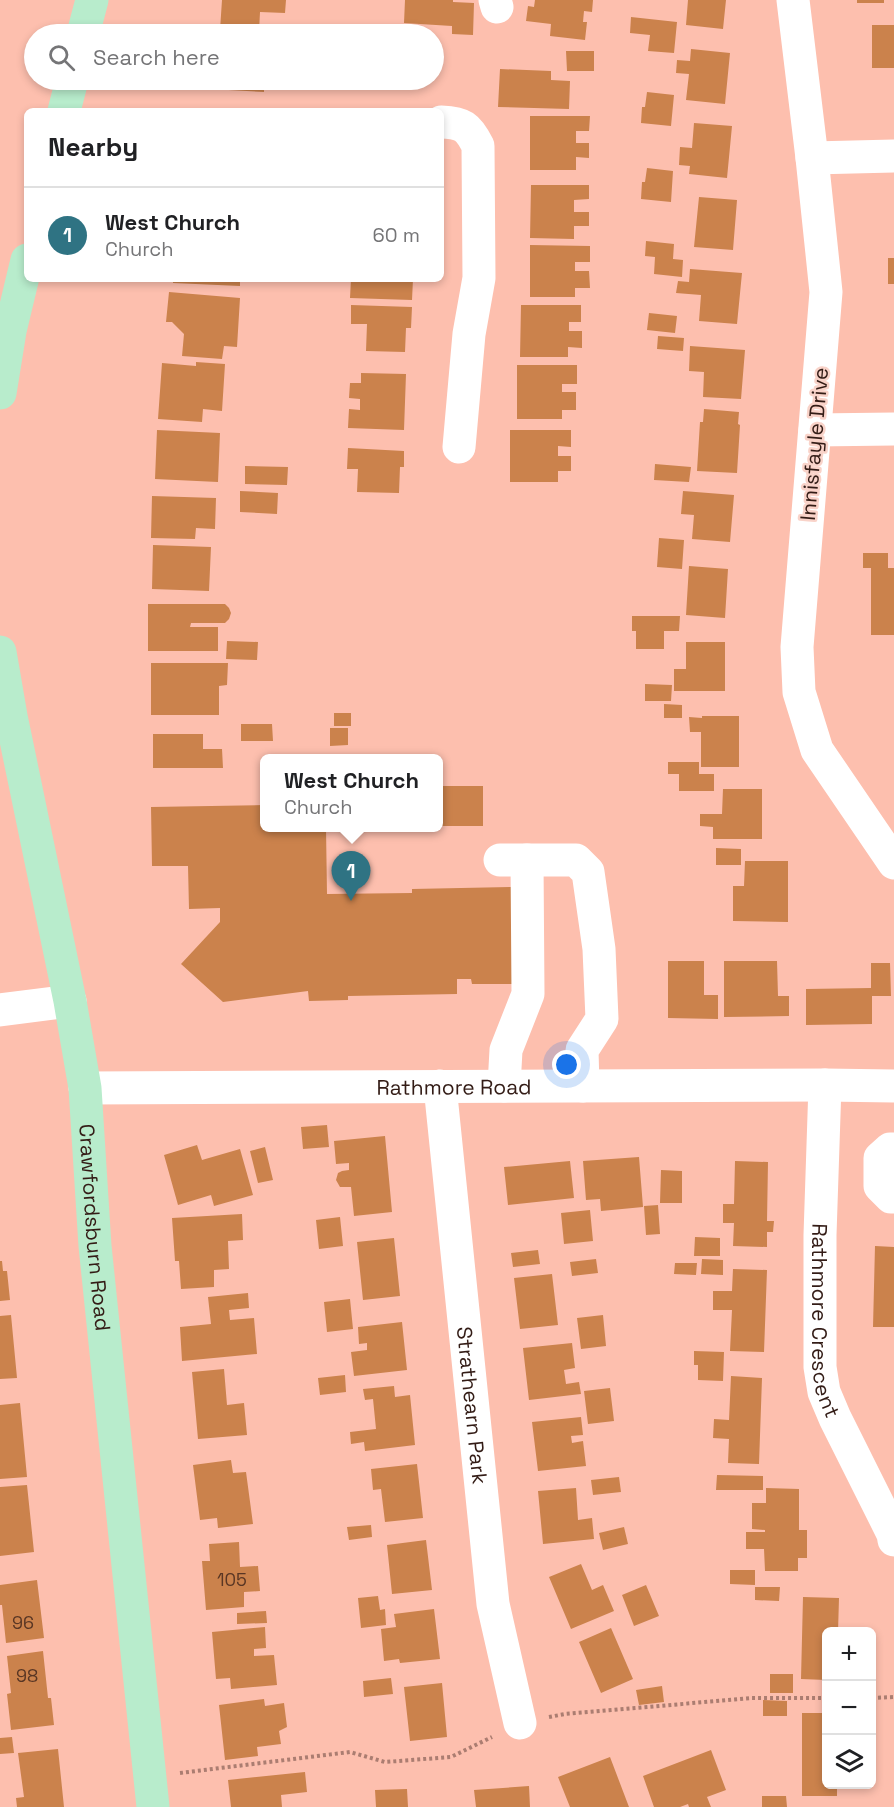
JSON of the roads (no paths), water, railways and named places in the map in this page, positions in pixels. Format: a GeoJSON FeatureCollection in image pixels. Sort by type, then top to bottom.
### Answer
{"type":"FeatureCollection","features":[{"type":"Feature","properties":{"kind":"main road"},"geometry":{"type":"LineString","coordinates":[[86,24],[92,0]]}},
{"type":"Feature","properties":{"kind":"main road"},"geometry":{"type":"LineString","coordinates":[[65,108],[69,90]]}},
{"type":"Feature","properties":{"kind":"main road"},"geometry":{"type":"LineString","coordinates":[[0,393],[9,331],[24,272]]}},
{"type":"Feature","properties":{"kind":"main road","name":"Crawfordsburn Road"},"geometry":{"type":"LineString","coordinates":[[0,652],[70,1001],[85,1088],[95,1246],[151,1792]]}},
{"type":"Feature","properties":{"kind":"street","name":"Innisfayle Drive"},"geometry":{"type":"LineString","coordinates":[[793,0],[826,292],[797,647],[799,692],[817,750],[894,863]]}},
{"type":"Feature","properties":{"kind":"street"},"geometry":{"type":"LineString","coordinates":[[444,122],[457,122],[471,133],[478,146],[479,278],[468,333],[459,447]]}},
{"type":"Feature","properties":{"kind":"street"},"geometry":{"type":"LineString","coordinates":[[812,158],[894,156]]}},
{"type":"Feature","properties":{"kind":"street"},"geometry":{"type":"LineString","coordinates":[[815,430],[894,429]]}},
{"type":"Feature","properties":{"kind":"street"},"geometry":{"type":"LineString","coordinates":[[504,1086],[506,1050],[528,994],[513,860],[576,860],[588,872],[599,949],[602,1019],[582,1050],[583,1086]]}},
{"type":"Feature","properties":{"kind":"street"},"geometry":{"type":"LineString","coordinates":[[0,1010],[70,1001]]}},
{"type":"Feature","properties":{"kind":"street","name":"Rathmore Crescent"},"geometry":{"type":"LineString","coordinates":[[825,1085],[820,1235],[820,1367],[824,1392],[835,1418],[894,1540]]}},
{"type":"Feature","properties":{"kind":"street","name":"Strathearn Park"},"geometry":{"type":"LineString","coordinates":[[440,1086],[493,1604],[520,1723]]}},
{"type":"Feature","properties":{"kind":"street","name":"Rathmore Road"},"geometry":{"type":"LineString","coordinates":[[85,1088],[894,1086]]}},
{"type":"Feature","properties":{"kind":"street"},"geometry":{"type":"LineString","coordinates":[[894,1149],[890,1149],[880,1158],[880,1186],[891,1197],[894,1197]]}},
{"type":"Feature","properties":{"kind":"place","name":"West Church"},"geometry":{"type":"Point","coordinates":[351,901]}}]}
